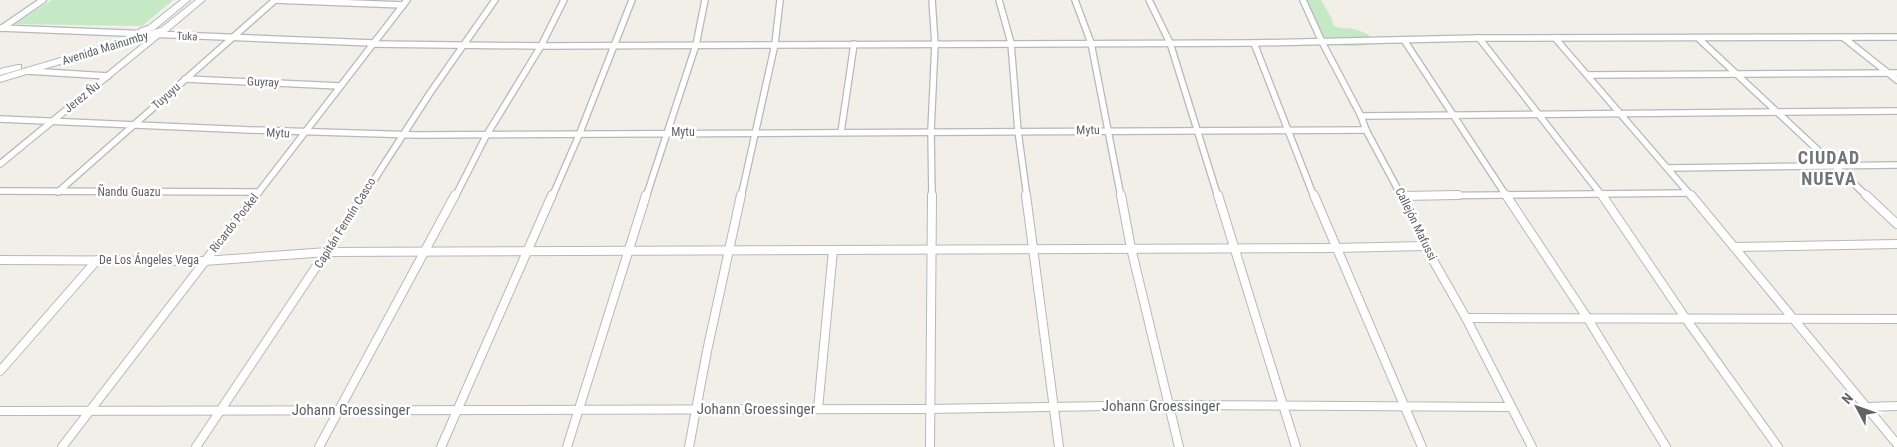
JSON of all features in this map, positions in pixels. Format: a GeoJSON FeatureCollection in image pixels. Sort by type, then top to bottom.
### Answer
{"type":"FeatureCollection","features":[{"type":"Feature","properties":{"kind":"street"},"geometry":{"type":"LineString","coordinates":[[1,28],[43,0]]}},
{"type":"Feature","properties":{"kind":"street","name":"Avenida Mainumby"},"geometry":{"type":"LineString","coordinates":[[0,72],[151,28],[186,0]]}},
{"type":"Feature","properties":{"kind":"street","name":"Avenida Mainumby"},"geometry":{"type":"LineString","coordinates":[[0,79],[158,33],[201,0]]}},
{"type":"Feature","properties":{"kind":"street"},"geometry":{"type":"LineString","coordinates":[[274,0],[405,3]]}},
{"type":"Feature","properties":{"kind":"street","name":"Tuyuyu"},"geometry":{"type":"LineString","coordinates":[[58,192],[274,0]]}},
{"type":"Feature","properties":{"kind":"street","name":"Capitán Fermín Casco"},"geometry":{"type":"LineString","coordinates":[[196,447],[328,252],[400,136],[461,45],[495,0]]}},
{"type":"Feature","properties":{"kind":"street"},"geometry":{"type":"LineString","coordinates":[[319,447],[426,252],[486,136],[541,46],[564,0]]}},
{"type":"Feature","properties":{"kind":"street"},"geometry":{"type":"LineString","coordinates":[[441,447],[579,135],[632,0]]}},
{"type":"Feature","properties":{"kind":"street"},"geometry":{"type":"LineString","coordinates":[[567,447],[666,132],[696,46],[705,0]]}},
{"type":"Feature","properties":{"kind":"street"},"geometry":{"type":"LineString","coordinates":[[689,447],[707,351],[776,44],[780,0]]}},
{"type":"Feature","properties":{"kind":"street"},"geometry":{"type":"LineString","coordinates":[[930,447],[933,249],[931,131],[935,44],[932,0]]}},
{"type":"Feature","properties":{"kind":"street"},"geometry":{"type":"LineString","coordinates":[[999,0],[1011,43],[1018,131],[1059,447]]}},
{"type":"Feature","properties":{"kind":"street"},"geometry":{"type":"LineString","coordinates":[[1075,0],[1092,43],[1131,248],[1179,447]]}},
{"type":"Feature","properties":{"kind":"street"},"geometry":{"type":"LineString","coordinates":[[1149,0],[1170,43],[1296,447]]}},
{"type":"Feature","properties":{"kind":"street","name":"Callejón Mafussi"},"geometry":{"type":"LineString","coordinates":[[1303,0],[1322,42],[1361,116],[1366,130],[1402,196],[1425,246],[1466,318],[1532,447]]}},
{"type":"Feature","properties":{"kind":"street","name":"Ricardo Pockel"},"geometry":{"type":"LineString","coordinates":[[62,447],[405,3]]}},
{"type":"Feature","properties":{"kind":"street","name":"Tuka"},"geometry":{"type":"LineString","coordinates":[[1,28],[158,33],[373,44],[541,46],[1254,43],[1479,38],[1897,37]]}},
{"type":"Feature","properties":{"kind":"street","name":"Jerez Ñu"},"geometry":{"type":"LineString","coordinates":[[0,164],[158,33]]}},
{"type":"Feature","properties":{"kind":"street"},"geometry":{"type":"LineString","coordinates":[[1479,38],[1601,194],[1686,320],[1778,447]]}},
{"type":"Feature","properties":{"kind":"street"},"geometry":{"type":"LineString","coordinates":[[1555,38],[1668,168],[1897,444]]}},
{"type":"Feature","properties":{"kind":"street"},"geometry":{"type":"LineString","coordinates":[[1698,38],[1897,224]]}},
{"type":"Feature","properties":{"kind":"street"},"geometry":{"type":"LineString","coordinates":[[1844,38],[1897,80]]}},
{"type":"Feature","properties":{"kind":"street"},"geometry":{"type":"LineString","coordinates":[[1404,40],[1588,318],[1666,447]]}},
{"type":"Feature","properties":{"kind":"street"},"geometry":{"type":"LineString","coordinates":[[1254,43],[1335,248],[1422,447]]}},
{"type":"Feature","properties":{"kind":"street"},"geometry":{"type":"LineString","coordinates":[[841,132],[854,44]]}},
{"type":"Feature","properties":{"kind":"street"},"geometry":{"type":"LineString","coordinates":[[27,71],[108,76]]}},
{"type":"Feature","properties":{"kind":"street"},"geometry":{"type":"LineString","coordinates":[[1588,75],[1897,72]]}},
{"type":"Feature","properties":{"kind":"street","name":"Guyray"},"geometry":{"type":"LineString","coordinates":[[186,79],[340,86]]}},
{"type":"Feature","properties":{"kind":"street"},"geometry":{"type":"LineString","coordinates":[[1361,116],[1897,111]]}},
{"type":"Feature","properties":{"kind":"street","name":"Mytu"},"geometry":{"type":"LineString","coordinates":[[0,119],[303,134],[400,136],[579,135],[666,132],[1109,130],[1198,132],[1366,130]]}},
{"type":"Feature","properties":{"kind":"street"},"geometry":{"type":"LineString","coordinates":[[1668,168],[1897,165]]}},
{"type":"Feature","properties":{"kind":"street","name":"Ñandu Guazu"},"geometry":{"type":"LineString","coordinates":[[0,192],[258,192]]}},
{"type":"Feature","properties":{"kind":"street"},"geometry":{"type":"LineString","coordinates":[[1402,196],[1688,193]]}},
{"type":"Feature","properties":{"kind":"street"},"geometry":{"type":"LineString","coordinates":[[1734,247],[1897,244]]}},
{"type":"Feature","properties":{"kind":"street","name":"De Los Ángeles Vega"},"geometry":{"type":"LineString","coordinates":[[0,260],[204,261],[328,252],[1335,248],[1425,246]]}},
{"type":"Feature","properties":{"kind":"street"},"geometry":{"type":"LineString","coordinates":[[818,409],[833,250]]}},
{"type":"Feature","properties":{"kind":"street"},"geometry":{"type":"LineString","coordinates":[[0,371],[97,260]]}},
{"type":"Feature","properties":{"kind":"street"},"geometry":{"type":"LineString","coordinates":[[1466,318],[1897,319]]}},
{"type":"Feature","properties":{"kind":"street","name":"Johann Groessinger"},"geometry":{"type":"LineString","coordinates":[[0,411],[818,409],[1169,405],[1511,407]]}},
{"type":"Feature","properties":{"kind":"street"},"geometry":{"type":"LineString","coordinates":[[1867,407],[1897,406]]}},
{"type":"Feature","properties":{"kind":"green space"},"geometry":{"type":"Polygon","coordinates":[[[52,0],[173,0],[142,26],[15,24],[52,0]]]}},
{"type":"Feature","properties":{"kind":"green space"},"geometry":{"type":"Polygon","coordinates":[[[1304,0],[1321,0],[1332,19],[1333,25],[1363,32],[1373,38],[1374,44],[1345,46],[1327,40],[1315,25],[1304,0]]]}},
{"type":"Feature","properties":{"kind":"district","name":"CIUDAD NUEVA"},"geometry":{"type":"Point","coordinates":[1829,168]}}]}
